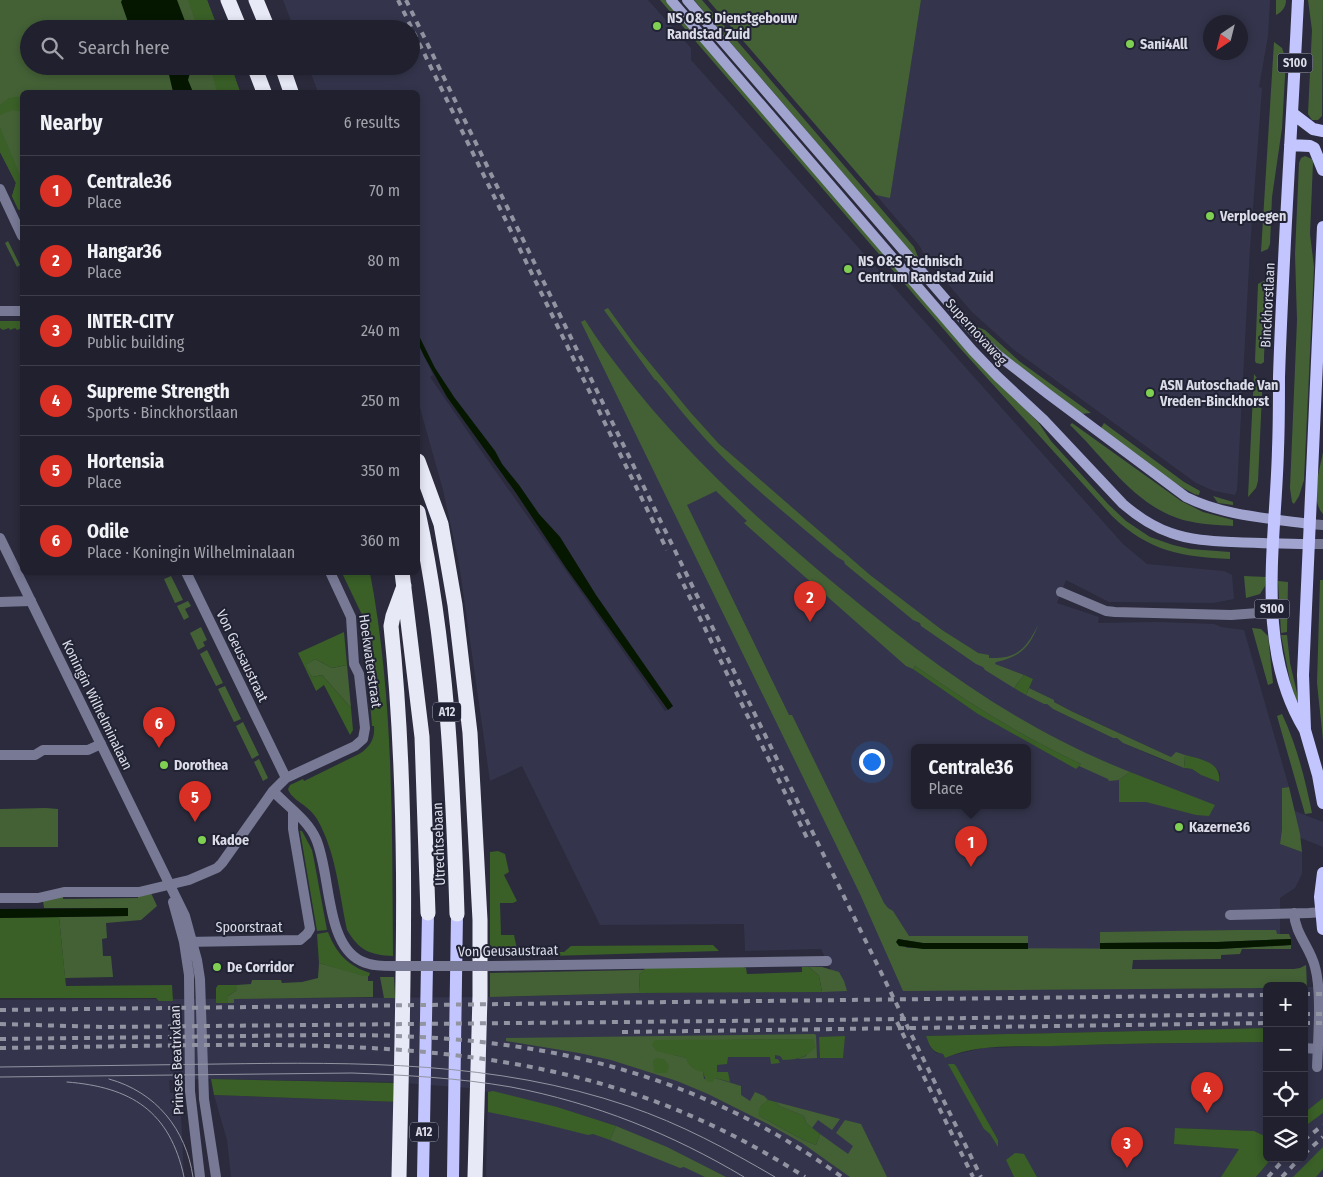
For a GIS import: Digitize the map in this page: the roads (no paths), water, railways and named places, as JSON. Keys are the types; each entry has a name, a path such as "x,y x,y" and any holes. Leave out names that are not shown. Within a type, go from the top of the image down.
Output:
{"highway":[{"path":"228,0 236,20"},
{"path":"256,0 264,20"},
{"path":"257,75 263,90"},
{"path":"285,75 290,90"},
{"name":"A12","path":"420,466 441,524 455,605 470,733 480,939 475,1177"},
{"name":"Utrechtsebaan","path":"420,523 432,591 447,708 453,781 457,914"},
{"name":"A12","path":"399,1177 404,874 400,737 391,626 403,579"},
{"name":"Utrechtsebaan","path":"403,579 422,738 428,913"}],"main road":[{"name":"Supernovaweg","path":"671,0 973,351 1044,420 1122,504 1149,523 1178,536 1203,540 1308,544"},
{"name":"Supernovaweg","path":"687,0 988,347 1084,422 1186,496 1214,508 1309,524"},
{"name":"Binckhorstlaan","path":"1298,0 1290,145 1272,612 1276,648 1284,685 1290,704 1305,730 1318,775 1323,802"},
{"path":"1292,113 1313,129 1323,130"},
{"path":"1290,145 1314,148 1323,170"},
{"name":"Binckhorstlaan","path":"1305,730 1303,675 1323,228"},
{"path":"1323,873 1320,897 1323,929"},
{"name":"Utrechtsebaan","path":"423,1177 428,913"},
{"name":"Utrechtsebaan","path":"452,1177 457,914"}],"street":[{"path":"0,189 20,232"},
{"path":"0,311 20,310"},
{"path":"1309,524 1323,525"},
{"name":"Koningin Wilhelminalaan","path":"0,538 169,884 188,942 197,960"},
{"path":"1308,544 1323,544"},
{"name":"Von Geusaustraat","path":"187,575 286,778"},
{"name":"Hoekwaterstraat","path":"286,778 355,746 363,738 365,728 360,674 354,664 352,617 331,575"},
{"path":"1061,592 1106,610 1116,612 1231,615 1272,612"},
{"path":"0,602 31,601"},
{"path":"0,756 35,755 43,750 88,750 101,744"},
{"path":"0,898 38,898 64,892 139,892 189,880 217,868 273,791 286,778"},
{"name":"Von Geusaustraat","path":"273,791 305,822 317,840 336,929 344,946 352,955 363,962 379,966 490,966 827,961"},
{"name":"Spoorstraat","path":"188,942 300,940 308,934 310,929 293,829 293,812"},
{"path":"1230,915 1322,912"},
{"path":"1294,913 1296,928 1310,952 1318,977 1317,1067"},
{"name":"Prinses Beatrixlaan","path":"188,942 190,1091 200,1177"},
{"name":"Prinses Beatrixlaan","path":"197,960 200,983 204,1099 216,1177"},
{"path":"1308,1048 1318,1048"}],"tram line":[{"path":"0,1067 323,1063 426,1067 477,1072 528,1080 578,1091 648,1113 703,1138 775,1177"},
{"path":"0,1077 352,1073 472,1081 542,1094 603,1111 689,1147 744,1177"},
{"path":"109,1079 141,1093 166,1115 184,1143 193,1177"},
{"path":"67,1082 110,1090 128,1097 144,1107 158,1119 169,1135 178,1154 184,1177"}],"railway":[{"path":"398,0 408,20"},
{"path":"406,0 416,20"},
{"path":"420,29 981,1177"},
{"path":"420,45 667,550"},
{"path":"678,573 807,838"},
{"path":"1308,994 1323,994"},
{"path":"0,1010 1263,995"},
{"path":"0,1024 104,1027 1263,1014"},
{"path":"1308,1014 1323,1014"},
{"path":"897,1022 973,1177"},
{"path":"622,1032 1263,1023"},
{"path":"1308,1023 1323,1023"},
{"path":"0,1039 376,1035 478,1042 534,1049 589,1061 642,1076 694,1094 744,1117 794,1145 842,1177"},
{"path":"0,1048 200,1045 310,1046 366,1048 476,1058 584,1079 637,1095 681,1111 723,1131 805,1177"},
{"path":"1308,1137 1323,1125"},
{"path":"1308,1150 1323,1137"},
{"path":"1268,1177 1281,1162"},
{"path":"1282,1177 1296,1162"}],"place":[{"name":"NS O&S Dienstgebouw Randstad Zuid","path":"657,26"},
{"name":"Sani4All","path":"1130,44"},
{"name":"Verploegen","path":"1210,216"},
{"name":"NS O&S Technisch Centrum Randstad Zuid","path":"848,269"},
{"name":"ASN Autoschade Van Vreden-Binckhorst","path":"1150,393"},
{"name":"Hangar36","path":"810,622"},
{"name":"Odile","path":"159,748"},
{"name":"Dorothea","path":"164,765"},
{"name":"Hortensia","path":"195,822"},
{"name":"Kazerne36","path":"1179,827"},
{"name":"Kadoe","path":"202,840"},
{"name":"Centrale36","path":"971,867"},
{"name":"De Corridor","path":"217,967"},
{"name":"Supreme Strength","path":"1207,1113"},
{"name":"INTER-CITY","path":"1127,1168"}]}
